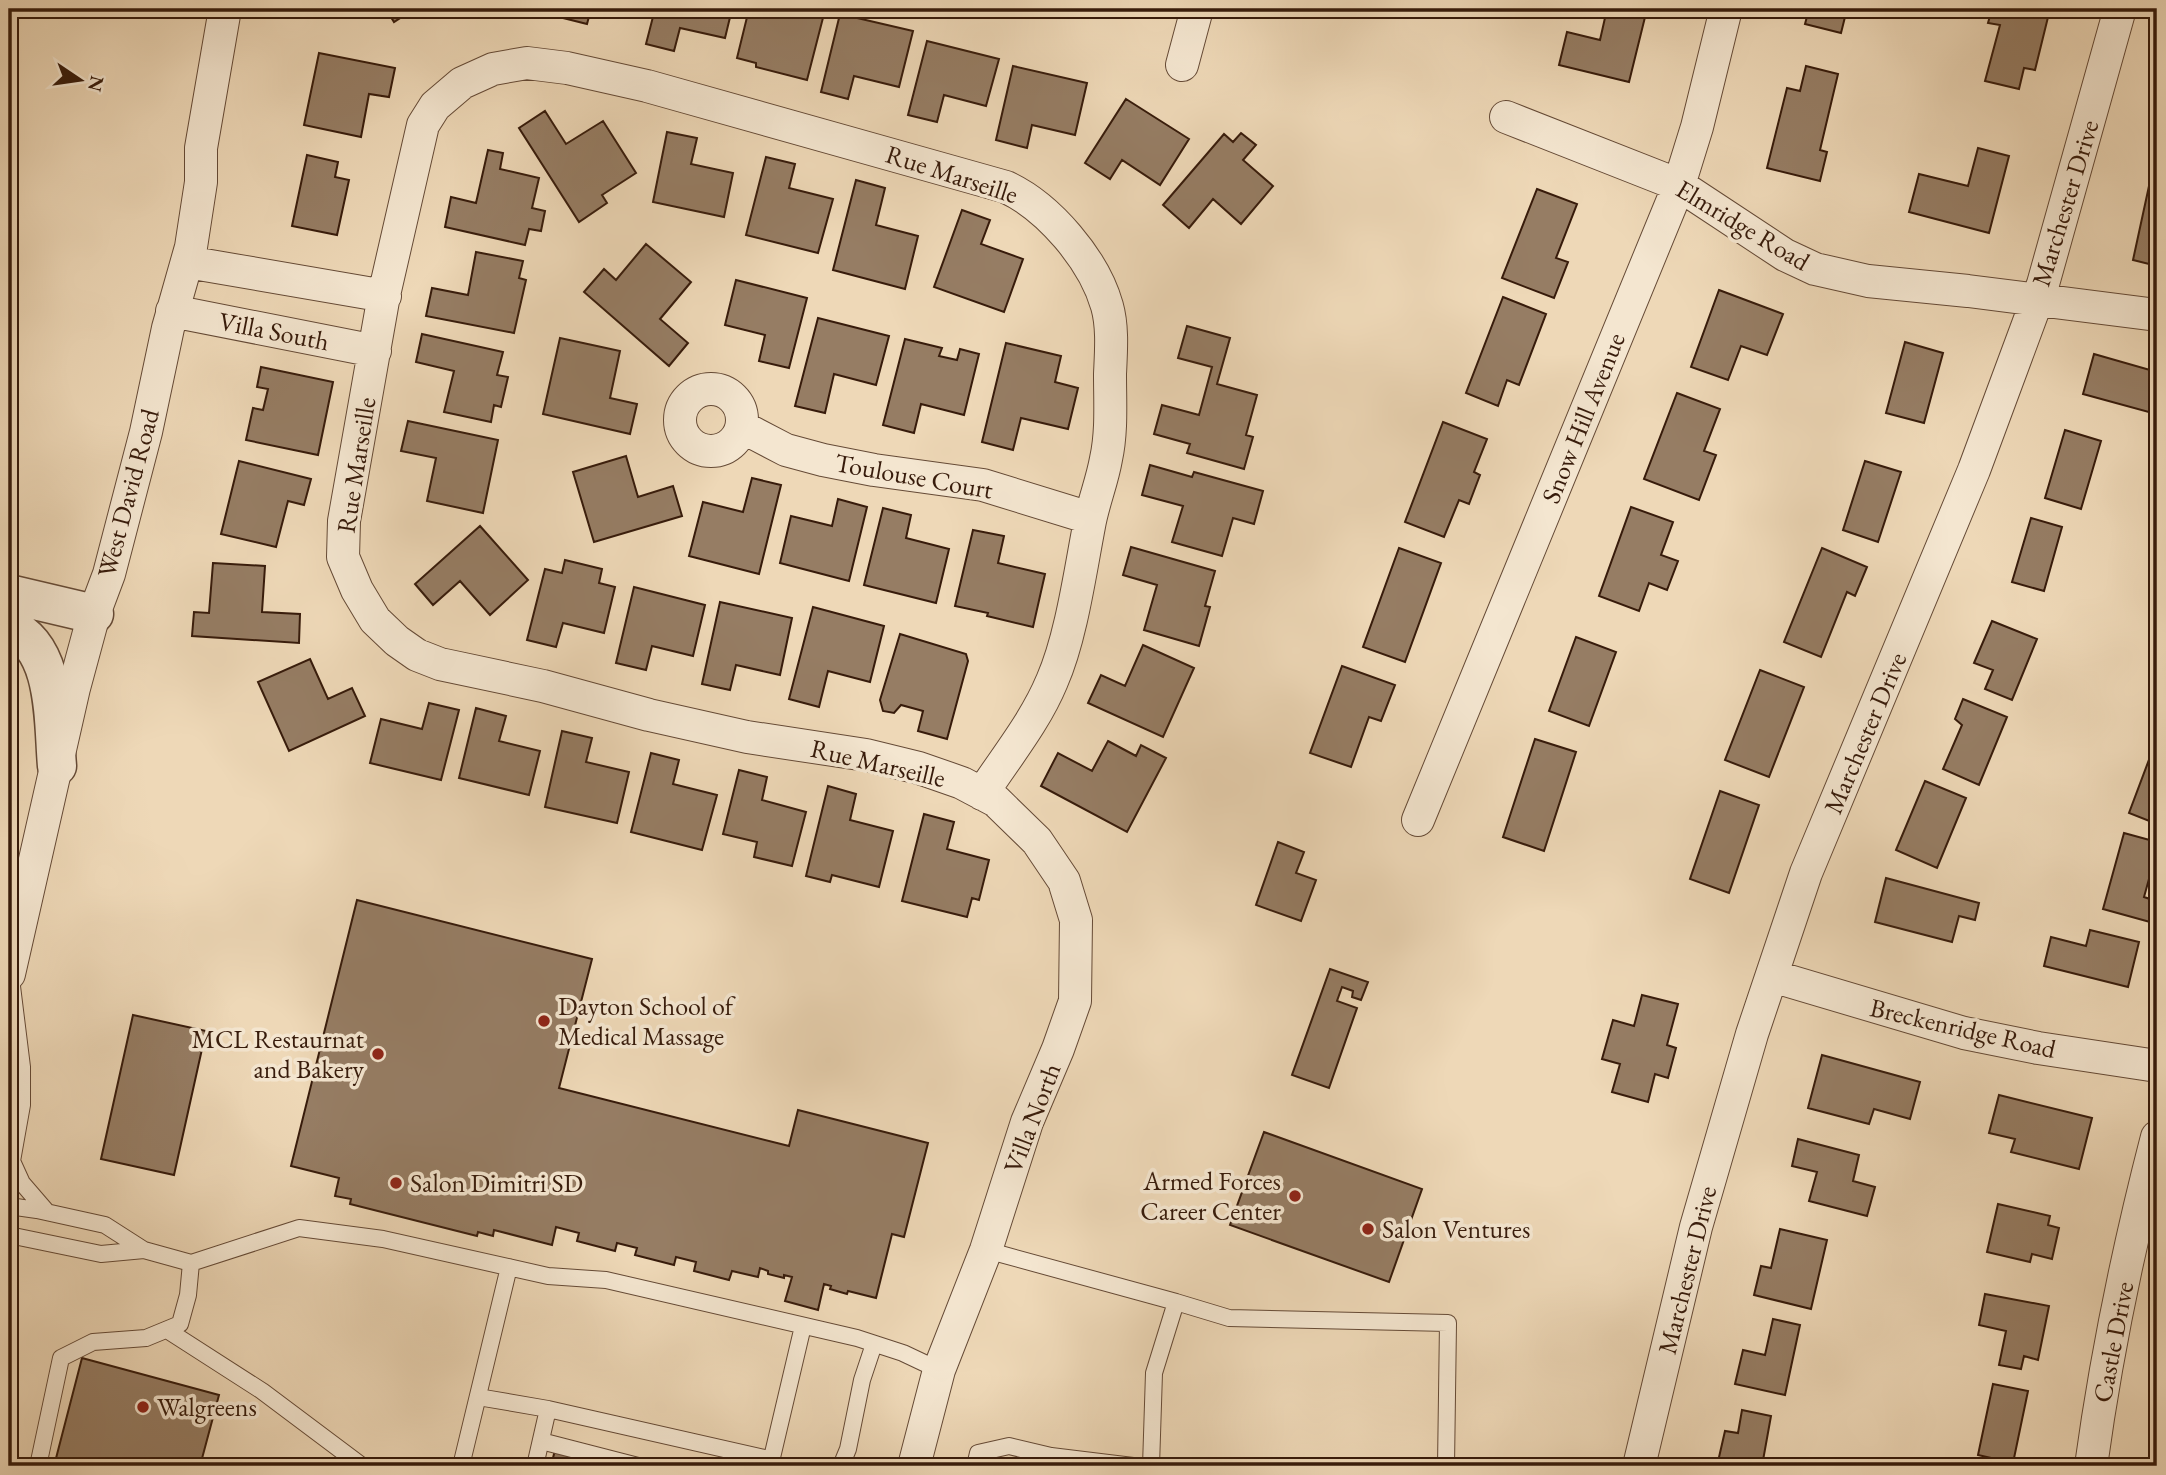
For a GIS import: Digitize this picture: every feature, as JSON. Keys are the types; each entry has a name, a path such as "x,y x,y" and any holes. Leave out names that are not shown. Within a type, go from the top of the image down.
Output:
{"street":[{"name":"West David Road","path":"9,972 18,886 57,766 94,614 109,574 187,262 201,182 201,148 225,9"},
{"path":"1182,65 1197,9"},
{"name":"Snow Hill Avenue","path":"1418,820 1679,185 1697,127 1726,9"},
{"name":"Marchester Drive","path":"1639,1466 1696,1227 1752,1034 1807,873 1974,470 2015,364 2043,284 2120,9"},
{"name":"Rue Marseille","path":"527,63 567,68 647,86 1006,187 1042,209 1096,277 1107,307 1111,340 1110,427 1106,459 1053,680 1038,709 982,794 961,783 919,768 866,755 747,737 649,715 543,686 440,664 417,655 397,641 375,620 357,590 343,557 344,520 385,296 423,125 435,106 461,83 478,74 527,63"},
{"name":"Elmridge Road","path":"1506,117 1679,185 1785,256 1815,269 1868,281 2157,315"},
{"name":"Villa South","path":"187,262 385,296"},
{"name":"Villa South","path":"173,311 375,351"},
{"name":"Toulouse Court","path":"742,427 786,450 823,460 983,485 1090,518"},
{"path":"9,594 94,614"},
{"path":"9,627 35,648 50,682 57,766"},
{"name":"Villa North","path":"914,1466 939,1370 986,1250 1027,1122 1058,1049 1074,1001 1076,920 1064,881 1037,841 996,801 982,794"},
{"name":"Breckenridge Road","path":"1772,976 1964,1033 2038,1048 2157,1066"},
{"name":"Castle Drive","path":"2091,1466 2111,1345 2157,1137"}],"lane":[{"path":"9,972 22,1067 22,1105 12,1161 22,1183 47,1212"},
{"path":"9,1206 105,1225 144,1250 191,1262 299,1227 383,1239 548,1276 606,1280 803,1326 903,1353 939,1370"},
{"path":"9,1235 101,1254 144,1250"},
{"path":"986,1250 1229,1318 1448,1323 1446,1466"},
{"path":"38,1466 61,1358 93,1342 146,1338 180,1324 188,1295 191,1262"},
{"path":"461,1466 509,1268"},
{"path":"1151,1466 1154,1373 1176,1301"},
{"path":"478,1397 548,1409 771,1463 803,1326"},
{"path":"167,1330 262,1391 362,1466"},
{"path":"841,1466 848,1449 862,1380 874,1344"},
{"path":"540,1458 548,1409"},
{"path":"975,1466 978,1453 1009,1446 1051,1456 1133,1466"},
{"path":"540,1458 597,1466"},
{"path":"540,1458 638,1466"}],"building":[{"path":"386,9 414,9 394,22"},
{"path":"561,9 591,9 587,24 559,17"},
{"path":"655,9 732,9 725,38 680,28 674,51 646,44"},
{"path":"749,9 825,10 807,80 756,67 756,63 737,58"},
{"path":"1607,9 1647,9 1629,82 1559,65 1567,32 1600,40"},
{"path":"1809,9 1847,9 1841,33 1805,24"},
{"path":"1992,9 2050,9 2035,70 2024,68 2019,89 1985,81 2000,25 1988,23"},
{"path":"840,14 913,31 899,87 854,76 848,99 821,92"},
{"path":"927,41 999,59 986,106 944,95 937,122 908,115"},
{"path":"319,53 395,68 389,97 369,94 361,137 304,125"},
{"path":"1013,66 1087,83 1075,135 1032,125 1027,148 996,140"},
{"path":"1806,66 1838,74 1820,150 1827,152 1820,181 1767,168 1787,88 1800,91"},
{"path":"1126,99 1189,139 1160,185 1122,160 1110,179 1085,163"},
{"path":"545,111 566,144 603,121 636,173 602,195 607,203 579,222 519,128"},
{"path":"667,132 697,138 691,164 733,173 724,217 653,202"},
{"path":"1241,133 1256,145 1243,160 1273,186 1241,224 1213,199 1189,228 1163,205 1224,134 1233,142"},
{"path":"1978,148 2009,156 1989,233 1909,212 1919,174 1968,186"},
{"path":"488,150 503,153 500,169 539,178 532,208 545,211 541,231 529,229 525,245 445,227 451,197 476,203"},
{"path":"307,155 338,162 335,177 349,180 337,235 292,226"},
{"path":"766,157 795,164 789,188 833,199 818,253 746,235"},
{"path":"856,180 885,188 876,225 918,236 905,289 833,270"},
{"path":"2149,186 2157,188 2157,266 2133,260"},
{"path":"1537,189 1577,204 1556,258 1568,262 1554,298 1502,278"},
{"path":"962,210 990,220 981,244 1023,259 1004,312 934,287"},
{"path":"646,244 691,282 660,319 688,343 669,366 584,292 604,269 616,280"},
{"path":"476,252 523,261 519,278 526,280 514,333 426,316 432,288 468,295"},
{"path":"736,280 807,298 789,368 759,361 765,335 725,325"},
{"path":"1719,290 1783,314 1767,355 1741,346 1728,380 1691,367"},
{"path":"1503,297 1546,314 1519,385 1507,380 1498,406 1466,393"},
{"path":"818,318 889,336 876,385 834,374 825,413 795,406"},
{"path":"1187,326 1230,338 1217,384 1257,395 1246,435 1253,437 1244,469 1187,453 1190,444 1154,434 1162,405 1199,415 1212,367 1178,358"},
{"path":"422,334 503,352 497,375 508,377 501,407 494,405 491,422 444,412 454,371 416,362"},
{"path":"560,338 620,351 610,398 637,404 630,434 543,414"},
{"path":"905,339 942,348 939,356 957,360 960,349 979,354 964,415 921,404 914,433 883,425"},
{"path":"1905,342 1943,353 1924,423 1886,413"},
{"path":"1006,343 1061,356 1055,382 1078,388 1068,429 1021,418 1013,450 982,442"},
{"path":"2094,354 2157,372 2156,414 2083,394"},
{"path":"261,367 333,382 318,455 246,440 253,408 263,410 268,389 257,387"},
{"path":"1677,393 1720,409 1704,451 1716,455 1699,500 1644,479"},
{"path":"408,421 498,440 483,513 427,501 436,458 401,451"},
{"path":"1443,422 1487,439 1474,472 1480,475 1469,504 1459,500 1444,537 1405,522"},
{"path":"2065,430 2101,441 2081,509 2045,498"},
{"path":"626,456 638,497 673,486 682,516 594,542 573,472"},
{"path":"239,461 311,479 304,505 288,501 276,547 221,534"},
{"path":"1865,461 1901,472 1878,542 1843,530"},
{"path":"1150,465 1192,477 1194,472 1263,491 1254,524 1233,518 1222,556 1172,542 1183,506 1142,495"},
{"path":"752,478 781,485 759,574 689,556 703,502 743,512"},
{"path":"838,499 867,507 849,581 780,563 791,516 832,526"},
{"path":"1631,507 1673,522 1661,555 1678,561 1667,590 1649,583 1639,611 1599,596"},
{"path":"883,508 911,515 906,538 949,549 936,603 864,585"},
{"path":"2031,518 2062,527 2044,591 2012,582"},
{"path":"480,526 528,580 490,615 460,581 433,605 415,584"},
{"path":"973,530 1004,536 998,563 1045,574 1033,627 955,606"},
{"path":"1131,547 1215,571 1205,606 1210,607 1199,646 1144,630 1157,585 1123,575"},
{"path":"1399,548 1441,563 1405,662 1363,647"},
{"path":"1822,548 1867,567 1855,596 1847,592 1821,657 1784,642"},
{"path":"565,560 602,569 599,583 615,587 604,633 563,623 556,647 527,640 545,569 562,573"},
{"path":"213,563 265,566 262,612 300,614 299,643 192,636 194,612 209,613"},
{"path":"634,587 705,605 693,656 652,646 646,670 616,663"},
{"path":"720,602 792,618 780,675 736,665 730,690 702,684"},
{"path":"813,607 884,626 870,682 828,671 819,707 789,699"},
{"path":"1992,621 2037,639 2012,700 1985,689 1993,670 1974,663"},
{"path":"900,634 966,654 968,661 947,739 918,731 923,711 901,705 894,713 883,711 880,700"},
{"path":"1576,637 1616,652 1589,726 1549,711"},
{"path":"1143,645 1194,668 1163,737 1088,703 1101,675 1125,686"},
{"path":"310,659 328,699 352,688 365,716 289,751 258,682"},
{"path":"1342,666 1395,685 1381,721 1369,717 1351,767 1310,753"},
{"path":"1760,670 1804,687 1769,777 1725,760"},
{"path":"1963,699 2007,717 1979,785 1943,769 1962,725 1955,719"},
{"path":"429,703 459,710 441,780 370,763 381,719 422,729"},
{"path":"476,708 506,716 499,741 540,751 529,795 459,778"},
{"path":"562,731 592,738 586,762 629,772 617,823 545,807"},
{"path":"1535,739 1576,752 1544,851 1503,837"},
{"path":"1108,741 1136,756 1141,745 1166,758 1127,832 1041,786 1058,753 1092,771"},
{"path":"2157,741 2157,824 2129,813"},
{"path":"651,753 679,760 673,784 717,795 702,850 631,832"},
{"path":"739,770 767,777 762,800 806,812 792,866 754,857 757,842 723,834"},
{"path":"1925,781 1966,798 1937,868 1896,850"},
{"path":"828,786 856,794 850,820 893,831 879,887 832,875 830,882 806,876"},
{"path":"1720,791 1759,805 1729,893 1690,879"},
{"path":"924,814 954,822 947,849 989,860 979,900 972,898 967,917 902,901"},
{"path":"2124,833 2157,842 2144,897 2156,901 2150,922 2103,909"},
{"path":"1278,842 1304,852 1296,873 1316,880 1301,921 1256,905"},
{"path":"1886,878 1979,903 1975,920 1959,916 1952,942 1875,922"},
{"path":"357,900 592,959 559,1088 789,1146 798,1110 928,1143 904,1237 892,1234 876,1298 848,1291 847,1294 830,1289 831,1286 824,1284 818,1310 785,1301 792,1277 768,1274 768,1271 760,1268 758,1277 732,1271 729,1280 694,1271 696,1262 676,1257 674,1265 635,1255 637,1248 617,1243 615,1251 577,1241 579,1233 556,1227 552,1245 494,1230 493,1236 478,1232 477,1236 350,1204 351,1199 335,1196 339,1178 291,1166"},
{"path":"2090,930 2139,942 2128,987 2044,966 2051,937 2086,946"},
{"path":"1330,969 1368,982 1361,1000 1352,997 1353,991 1342,987 1337,1001 1357,1008 1329,1088 1292,1075"},
{"path":"1642,995 1678,1004 1667,1045 1676,1048 1668,1078 1655,1074 1648,1102 1612,1092 1620,1064 1602,1059 1613,1020 1634,1026"},
{"path":"133,1015 206,1031 174,1175 101,1159"},
{"path":"1822,1055 1920,1082 1910,1119 1874,1109 1869,1124 1808,1108"},
{"path":"1999,1095 2092,1118 2079,1169 2011,1152 2015,1139 1989,1133"},
{"path":"1264,1132 1422,1189 1389,1282 1230,1225"},
{"path":"1798,1139 1859,1155 1853,1181 1875,1187 1867,1216 1809,1201 1817,1172 1792,1166"},
{"path":"1998,1204 2050,1216 2048,1225 2059,1228 2052,1259 2032,1254 2030,1262 1987,1252"},
{"path":"1780,1229 1827,1240 1811,1309 1754,1295 1761,1266 1771,1268"},
{"path":"1985,1294 2049,1306 2038,1360 2024,1356 2021,1369 1999,1365 2006,1331 1979,1325"},
{"path":"1773,1319 1800,1325 1785,1395 1735,1384 1743,1350 1765,1355"},
{"name":"Walgreens","path":"82,1358 219,1395 200,1466 54,1466"},
{"path":"1993,1384 2028,1391 2013,1463 1978,1455"},
{"path":"1742,1410 1771,1416 1762,1466 1717,1466 1725,1431 1738,1433"},
{"path":"558,1438 590,1446 586,1466 551,1466"}],"place":[{"name":"Dayton School of Medical Massage","path":"544,1021"},
{"name":"MCL Restaurnat and Bakery","path":"378,1054"},
{"name":"Salon Dimitri SD","path":"396,1183"},
{"name":"Armed Forces Career Center","path":"1295,1196"},
{"name":"Salon Ventures","path":"1368,1229"},
{"name":"Walgreens","path":"143,1407"}]}
